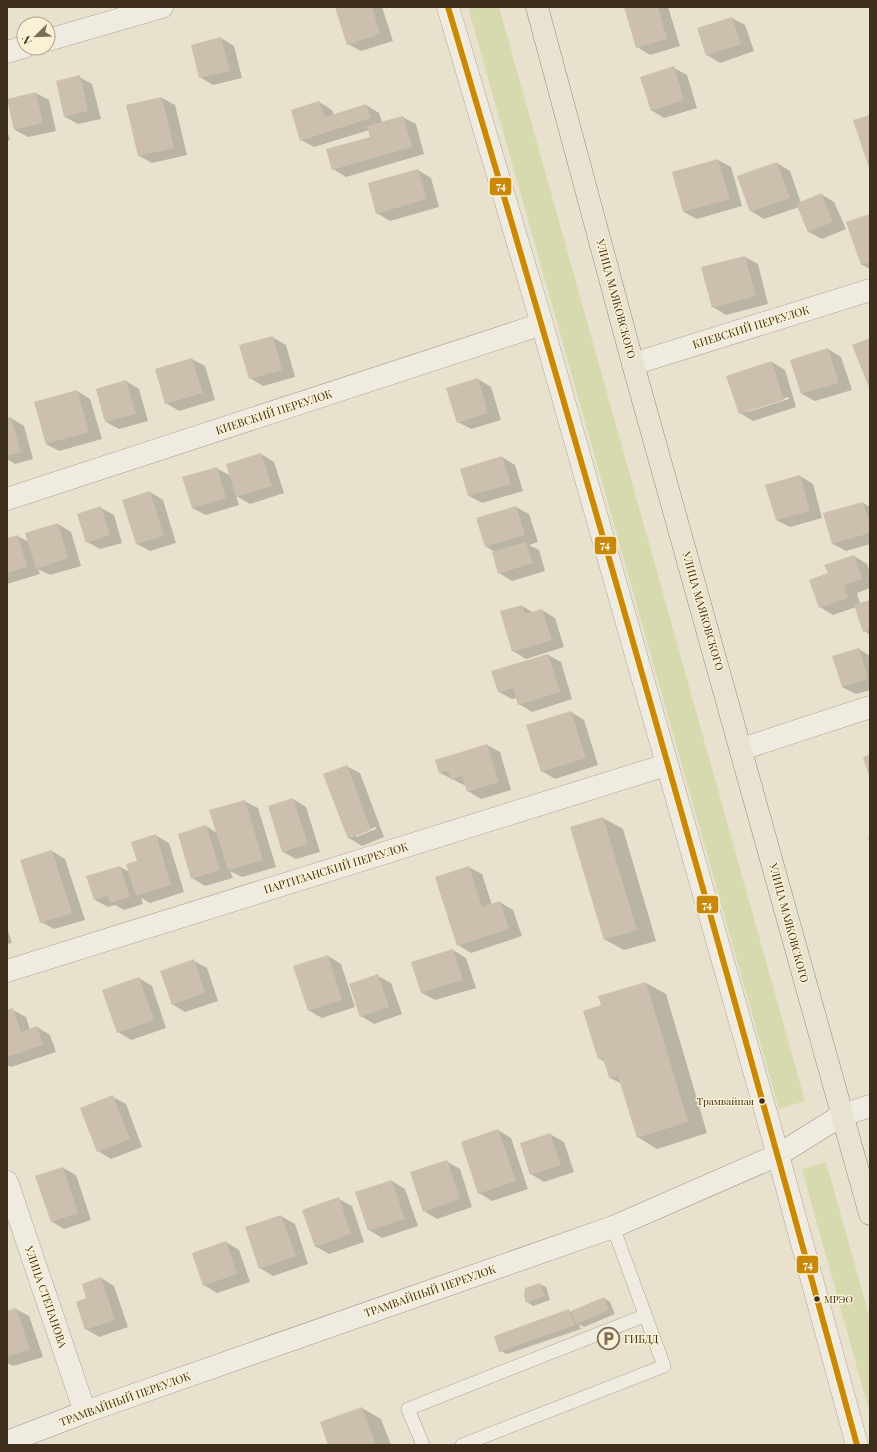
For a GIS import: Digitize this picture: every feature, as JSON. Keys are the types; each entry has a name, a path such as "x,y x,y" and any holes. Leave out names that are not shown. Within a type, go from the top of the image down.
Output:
{"main road":[{"name":"УЛИЦА МАЯКОВСКОГО","path":"537,7 633,364 742,749 870,1214"}],"street":[{"path":"56,38 162,7"},
{"path":"448,7 542,324 778,1155 857,1445"},
{"name":"КИЕВСКИЙ ПЕРЕУЛОК","path":"633,364 870,290"},
{"name":"КИЕВСКИЙ ПЕРЕУЛОК","path":"7,499 542,324"},
{"path":"742,749 870,707"},
{"name":"ПАРТИЗАНСКИЙ ПЕРЕУЛОК","path":"7,971 666,765"},
{"path":"842,1115 870,1106"},
{"name":"ТРАМВАЙНЫЙ ПЕРЕУЛОК","path":"7,1442 85,1412 613,1227 778,1155 842,1115"},
{"name":"УЛИЦА СТЕПАНОВА","path":"7,1182 85,1412"}],"lane":[{"path":"462,1445 664,1366 644,1316 613,1227"},
{"path":"423,1445 408,1409 644,1316"}],"green space":[{"path":"468,7 499,7 805,1101 779,1109"},
{"path":"826,1162 870,1319 870,1414 802,1169"}],"building":[{"path":"335,7 372,7 380,34 347,45"},
{"path":"624,7 658,7 667,39 636,48"},
{"path":"732,17 741,44 706,56 697,28"},
{"path":"221,37 230,71 199,78 191,45"},
{"path":"674,66 684,100 651,111 640,77"},
{"path":"80,75 88,111 64,117 56,81"},
{"path":"36,92 43,123 14,130 7,99"},
{"path":"162,97 174,148 138,156 126,105"},
{"path":"319,101 325,117 366,104 371,118 300,141 291,110"},
{"path":"870,115 870,171 853,120"},
{"path":"403,116 412,147 332,170 326,149 370,137 367,126"},
{"path":"718,159 730,199 683,212 672,172"},
{"path":"777,162 790,198 750,212 737,176"},
{"path":"418,169 427,199 376,214 368,183"},
{"path":"821,193 833,222 808,232 796,204"},
{"path":"870,214 870,262 861,265 846,222"},
{"path":"745,256 756,296 712,308 701,267"},
{"path":"273,336 282,370 249,379 239,345"},
{"path":"870,338 870,390 852,345"},
{"path":"828,348 839,383 801,394 790,360"},
{"path":"192,358 203,393 165,404 155,369"},
{"path":"772,361 784,400 739,414 726,376"},
{"path":"478,378 488,413 457,423 446,388"},
{"path":"126,380 136,414 105,422 96,389"},
{"path":"77,390 89,432 46,444 34,402"},
{"path":"11,417 21,452 7,456 7,418"},
{"path":"261,453 272,486 236,497 226,464"},
{"path":"502,456 511,484 468,496 460,469"},
{"path":"217,467 226,498 192,508 182,477"},
{"path":"800,475 810,511 776,520 765,485"},
{"path":"150,491 164,536 136,544 122,500"},
{"path":"863,502 870,525 870,533 832,544 823,513"},
{"path":"101,506 110,535 86,543 77,514"},
{"path":"516,506 525,535 485,547 476,518"},
{"path":"58,523 68,558 36,569 25,533"},
{"path":"18,535 27,567 7,573 7,538"},
{"path":"526,542 533,563 498,574 492,552"},
{"path":"854,555 862,579 844,585 848,598 819,608 809,580 828,573 824,565"},
{"path":"870,600 870,630 863,632 854,605"},
{"path":"522,605 525,614 542,609 552,640 512,652 500,611"},
{"path":"859,648 868,679 842,687 832,656"},
{"path":"548,654 560,692 518,705 513,688 498,692 491,671"},
{"path":"571,711 586,758 541,772 526,725"},
{"path":"487,744 499,782 467,792 462,776 451,780 448,771 439,773 435,760"},
{"path":"870,755 870,779 863,757"},
{"path":"347,765 371,830 348,839 323,774"},
{"path":"293,798 308,844 282,852 268,806"},
{"path":"245,800 263,860 228,870 209,810"},
{"path":"603,817 637,930 604,940 570,827"},
{"path":"206,825 220,870 191,879 178,834"},
{"path":"156,834 171,885 136,896 126,864 137,861 131,842"},
{"path":"52,850 72,913 40,923 20,860"},
{"path":"120,866 130,897 110,903 107,896 94,900 86,876"},
{"path":"469,866 482,907 500,901 509,929 457,946 435,877"},
{"path":"453,949 463,980 421,993 411,962"},
{"path":"328,955 342,1000 308,1011 293,966"},
{"path":"194,959 205,993 172,1005 160,971"},
{"path":"378,974 389,1007 360,1017 349,984"},
{"path":"139,977 154,1020 117,1033 102,990"},
{"path":"646,982 688,1122 637,1138 618,1076 609,1078 603,1057 598,1059 583,1011 601,1005 598,996"},
{"path":"13,1008 21,1032 37,1026 43,1045 7,1057 7,1010"},
{"path":"113,1095 130,1139 97,1152 80,1108"},
{"path":"498,1129 516,1181 478,1194 461,1142"},
{"path":"550,1133 561,1165 530,1175 520,1143"},
{"path":"447,1160 460,1199 423,1212 410,1172"},
{"path":"63,1167 78,1213 51,1222 35,1176"},
{"path":"392,1180 405,1219 368,1231 355,1192"},
{"path":"339,1197 351,1234 315,1247 302,1210"},
{"path":"281,1215 296,1256 259,1269 245,1227"},
{"path":"226,1241 237,1274 203,1286 192,1253"},
{"path":"101,1277 115,1320 85,1330 76,1302 86,1298 82,1284"},
{"path":"540,1283 545,1296 526,1303 524,1296 525,1288"},
{"path":"604,1297 609,1310 576,1324 571,1311"},
{"path":"16,1308 30,1349 7,1357 7,1311"},
{"path":"569,1309 575,1325 499,1352 494,1336"},
{"path":"362,1407 376,1445 328,1445 320,1422"}],"transit line":[{"name":"74","path":"448,7 657,725 857,1445"}],"place":[{"name":"Трамвайная","path":"762,1101"},
{"name":"МРЭО","path":"817,1299"},
{"name":"ГИБДД","path":"609,1339"}]}
